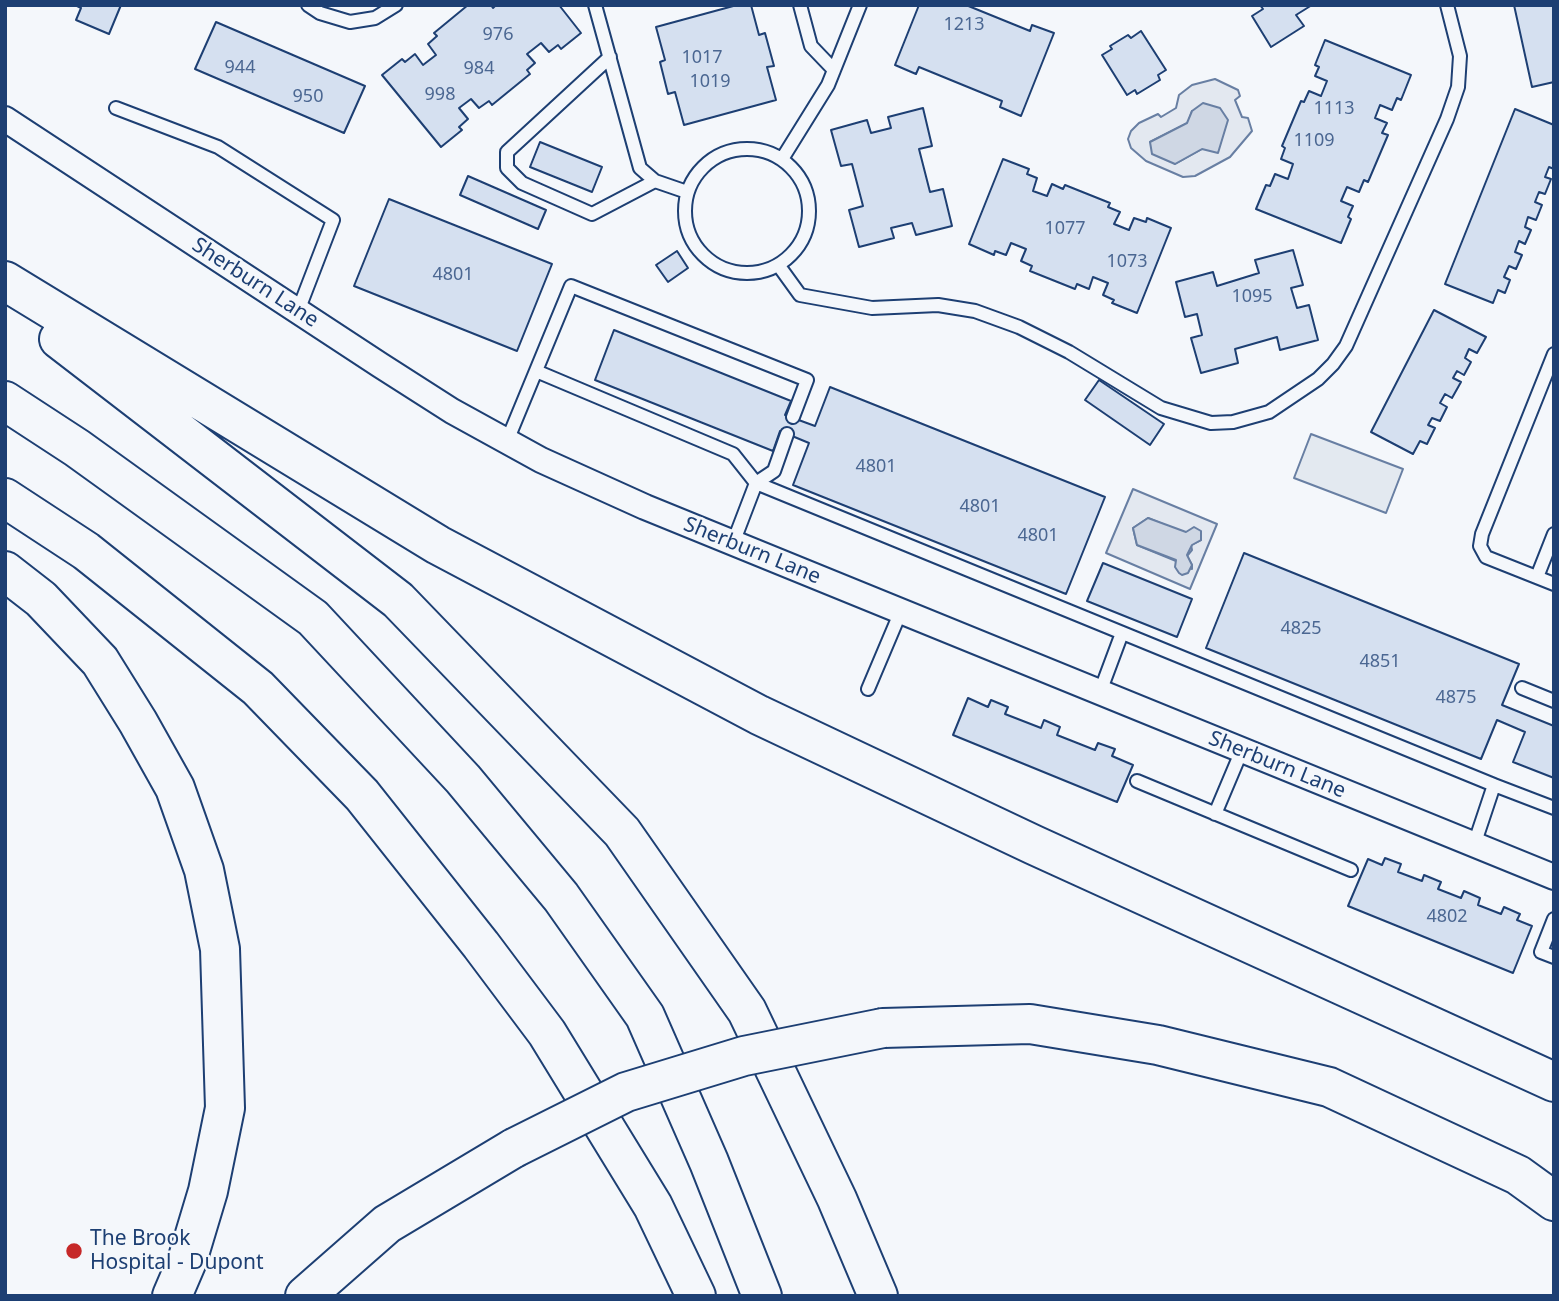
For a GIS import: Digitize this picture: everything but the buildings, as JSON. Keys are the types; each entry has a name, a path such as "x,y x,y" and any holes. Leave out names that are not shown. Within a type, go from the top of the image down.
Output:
{"highway":[{"path":"5,281 438,544 759,715 1034,845 1554,1082"},
{"path":"5,303 62,341 398,600 622,832 747,1011 836,1199 878,1296"},
{"path":"5,401 77,448 313,618 463,779 561,897 645,1016 709,1162 762,1296"},
{"path":"5,498 86,551 258,688 362,795 547,1033 653,1206 696,1296"},
{"path":"5,571 41,599 100,661 175,788 204,870 219,949 225,1108 208,1191 187,1261 172,1296"},
{"path":"305,1296 387,1224 514,1148 626,1092 744,1056 883,1028 1030,1024 1158,1045 1329,1087 1518,1175 1554,1201"}],"street":[{"name":"Sherburn Lane","path":"5,119 452,411 541,460 733,543 1554,877"}],"lane":[{"path":"308,5 320,13 350,22 375,18 396,5"},
{"path":"595,5 640,167 654,181 687,192"},
{"path":"800,5 811,46 834,70"},
{"path":"782,159 828,85 860,5"},
{"path":"779,266 800,295 872,307 938,305 975,310 1019,327 1069,352 1161,408 1211,423 1233,422 1269,412 1318,379 1334,364 1346,346 1436,145 1458,88 1459,77 1460,56 1447,5"},
{"path":"610,57 507,152 507,168 522,183 592,214 654,181"},
{"path":"116,108 218,147 332,220 298,311"},
{"path":"746,148 765,151 782,159 798,174 807,193 810,214 806,234 795,252 779,266 761,273 743,274 724,270 708,260 695,246 687,229 684,211 687,192 696,175 709,161 726,152 746,148"},
{"path":"507,441 571,286 807,380 793,417"},
{"path":"1554,354 1482,534 1480,546 1486,557 1554,584"},
{"path":"536,370 733,454 756,483 1554,808"},
{"path":"733,543 756,483 774,471 787,434"},
{"path":"1537,577 1554,534"},
{"path":"868,689 901,611"},
{"path":"1100,692 1122,633"},
{"path":"1522,688 1554,701"},
{"path":"1215,814 1242,750"},
{"path":"1137,781 1351,870"},
{"path":"1474,845 1494,785"},
{"path":"1554,919 1541,952 1554,957"}],"shaded area":[{"path":"1215,79 1238,90 1240,96 1235,100 1242,117 1248,118 1252,131 1230,157 1195,176 1183,177 1146,161 1131,148 1128,139 1139,123 1158,114 1161,117 1176,108 1179,95 1192,85","holes":["1192,111 1202,149 1175,164 1150,142 1188,123"]},
{"path":"1203,103 1220,108 1228,120 1218,153 1202,149 1175,164 1152,154 1150,142 1187,123 1192,111"},
{"path":"1311,434 1403,469 1386,513 1294,478"},
{"path":"1133,489 1217,524 1190,589 1106,553","holes":["1148,518 1201,540 1191,545 1192,550 1187,556 1192,569 1137,545 1133,528"]},
{"path":"1148,518 1186,532 1194,527 1201,531 1201,540 1192,545 1187,555 1192,565 1188,573 1179,573 1175,567 1176,560 1137,545 1133,528"}],"place":[{"name":"The Brook Hospital - Dupont","path":"74,1251"}]}
